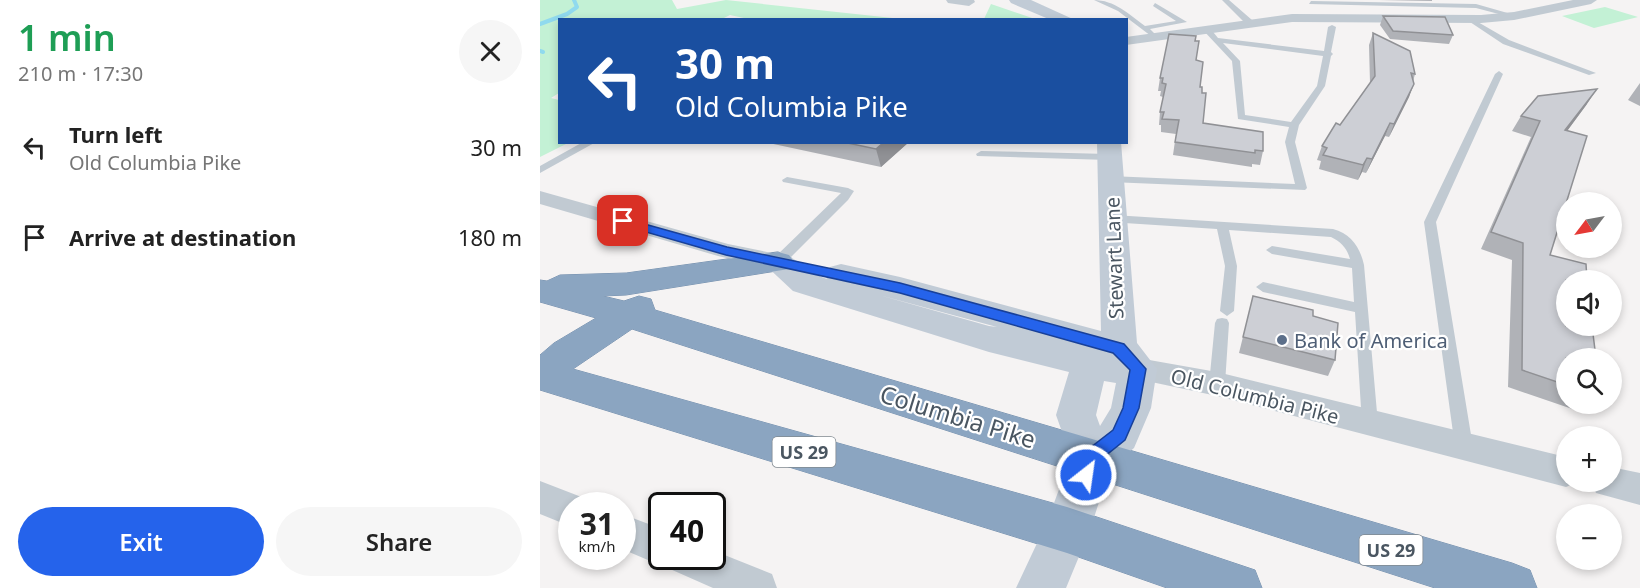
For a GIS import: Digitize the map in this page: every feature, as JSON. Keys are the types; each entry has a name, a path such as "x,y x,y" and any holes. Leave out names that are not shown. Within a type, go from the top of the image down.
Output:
{"highway":[{"path":"540,286 626,284 778,262"},
{"path":"541,375 567,353 626,314 662,296 738,269"},
{"name":"Columbia Pike","path":"540,291 626,314 1512,588"},
{"name":"US 29","path":"541,375 1067,530 1237,588"}],"street":[{"path":"952,0 969,2"},
{"path":"1017,0 1063,18"},
{"path":"1128,40 1150,33 1206,29 1249,22 1312,18 1469,19 1514,16 1591,0"},
{"name":"Stewart Lane","path":"1109,160 1113,219 1116,360 1131,408 1119,435 1092,457 1076,415 1116,360"},
{"name":"Old Columbia Pike","path":"540,197 726,251 778,262 804,283 989,339 1116,360 1556,469"},
{"path":"1041,588 1067,530 1092,457"},
{"path":"1622,485 1640,489"},
{"path":"540,497 558,504"},
{"path":"716,570 758,588"}],"lane":[{"path":"1097,0 1120,10 1150,33 1184,22 1155,5"},
{"path":"1225,0 1249,22"},
{"path":"1486,0 1496,9"},
{"path":"1311,3 1476,6 1496,9 1514,16"},
{"path":"1469,19 1506,42 1592,73"},
{"path":"981,154 1109,160 1301,188 1290,142 1294,125 1321,86 1329,54 1332,27"},
{"path":"1206,29 1219,40 1236,61 1241,117 1294,125"},
{"path":"1219,40 1329,54"},
{"path":"1464,447 1430,222 1499,74"},
{"path":"540,170 587,144"},
{"path":"778,262 844,198 848,191 787,180"},
{"path":"1113,219 1333,232 1347,239 1355,249 1358,265 1370,424"},
{"path":"1217,384 1231,266 1222,225"},
{"path":"1272,250 1358,265"},
{"path":"1263,287 1361,308"}],"green space":[{"path":"540,0 672,0 677,9 726,0 893,18 744,18 730,15 724,18 558,18 558,94 551,98 558,100 558,144 566,144 540,157"},
{"path":"991,4 1032,18 984,18"},
{"path":"1605,7 1638,17 1594,28 1562,16"}],"building":[{"path":"1383,16 1445,17 1453,35 1393,31"},
{"path":"1373,33 1410,51 1415,74 1411,73 1414,84 1394,124 1390,123 1372,159 1367,158 1363,165 1323,155 1327,148 1322,146 1336,123 1340,125 1375,76"},
{"path":"1169,34 1196,36 1195,41 1199,41 1196,60 1203,62 1200,87 1202,87 1202,93 1206,93 1203,123 1263,132 1263,151 1255,150 1255,153 1175,142 1179,120 1162,119 1164,112 1160,112 1166,84 1162,83 1163,78 1160,78"},
{"path":"1597,89 1565,130 1587,136 1570,192 1556,192 1556,236 1550,255 1586,264 1586,270 1556,270 1556,336 1593,336 1595,348 1556,348 1556,382 1522,370 1523,243 1491,232 1540,121 1521,116 1538,96"},
{"path":"852,144 882,144 876,149"},
{"path":"1253,296 1313,310 1313,316 1338,323 1335,360 1243,337"}],"waterway":[{"path":"540,24 567,14 577,7 574,0"}],"place":[{"name":"Bank of America","path":"1282,340"}],"route":[{"path":"623,221 726,251 900,288 1119,348 1138,369 1131,408 1119,435 1092,457 1086,475"}]}
